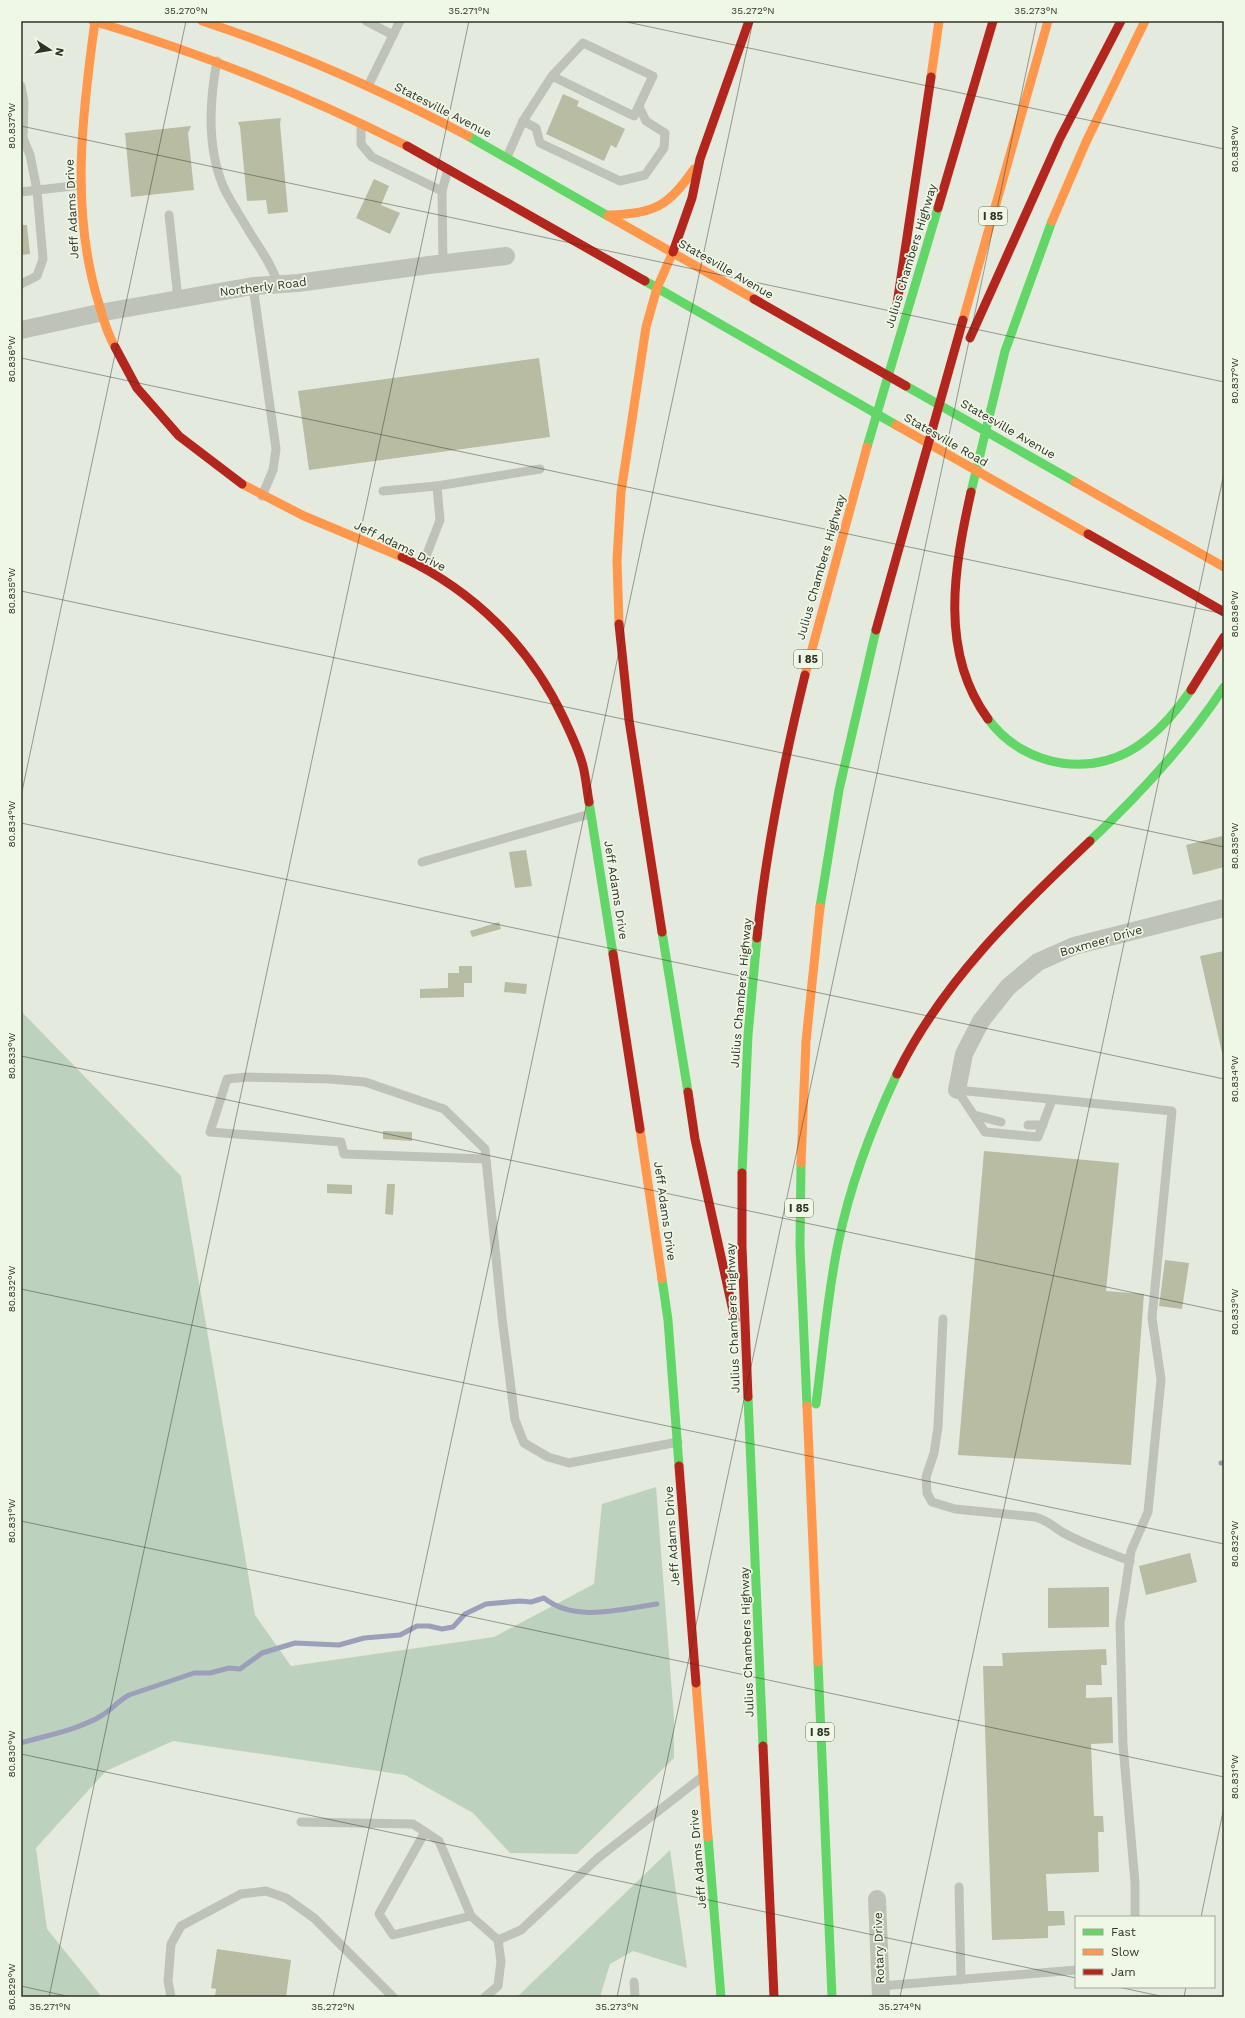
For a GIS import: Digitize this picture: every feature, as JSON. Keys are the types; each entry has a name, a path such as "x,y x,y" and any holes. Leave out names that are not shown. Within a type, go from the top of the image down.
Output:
{"main road":[{"path":"94,21 217,61 295,92 361,122 448,169 657,288"},
{"name":"Jeff Adams Drive","path":"94,21 82,124 81,185 86,256 91,286 109,340 139,392 182,440 208,462 262,496 422,567 467,596 506,629 546,682 572,736 583,766 592,813 660,1253 668,1320 721,1997"},
{"name":"Statesville Avenue","path":"202,21 217,23 268,43 368,86 429,115 507,157 1224,567"},
{"path":"747,1376 695,1139 628,720 619,635 617,560 621,492 646,328 657,288 673,252 692,198 700,160 749,21"},
{"path":"886,381 939,21"},
{"name":"Julius Chambers Highway","path":"774,1997 742,1247 743,1126 750,1004 764,885 784,766 811,648 886,381 993,21"},
{"name":"I 85","path":"832,1997 802,1300 799,1187 803,1068 814,950 830,835 854,719 882,606 1048,21"},
{"path":"938,411 1060,138 1121,21"},
{"path":"1145,21 1090,130 1066,184 1042,242 1005,352 993,396 959,554 955,603 957,648 961,668 968,687 981,711 1000,734 1030,755 1063,764 1080,765 1113,758 1144,742 1159,730 1184,701 1224,637"},
{"path":"609,215 637,214 660,207 680,189 700,160"},
{"name":"Statesville Road","path":"657,288 1224,612"},
{"path":"809,1466 832,1277 838,1242 867,1142 891,1084 906,1054 943,996 986,943 1011,917 1147,787 1185,743 1224,687"}],"street":[{"name":"Northerly Road","path":"21,330 99,313 253,286 298,283 506,256"},
{"name":"Boxmeer Drive","path":"957,1090 964,1054 981,1021 1008,987 1038,962 1074,946 1224,908"},
{"name":"Rotary Drive","path":"877,1898 881,1992"}],"lane":[{"path":"366,21 393,35"},
{"path":"368,86 400,21"},
{"path":"507,157 523,121 552,76 583,43 653,76 634,116 552,76"},
{"path":"217,61 211,96 213,153 224,188 258,247 274,270 278,284"},
{"path":"21,86 24,102 22,139 30,155 36,190 43,259 37,276 21,284"},
{"path":"523,121 536,128 540,143 620,181 644,175 664,148 665,133 646,121 639,107"},
{"path":"361,122 361,144 372,157 442,191"},
{"path":"443,263 442,191 448,169"},
{"path":"21,192 81,185"},
{"path":"169,215 178,299"},
{"path":"253,286 276,450 273,470 262,496"},
{"path":"383,491 437,486 540,469"},
{"path":"422,567 440,520 437,486"},
{"path":"422,862 592,813"},
{"path":"486,1159 344,1154 342,1142 210,1132 227,1079 247,1077 365,1082 444,1108 485,1149 502,1318 515,1420 524,1443 548,1457 569,1463 678,1442"},
{"path":"957,1090 1172,1111 1152,1318 1161,1379 1148,1512 1131,1551 1120,1623 1123,1745 1135,1883 1135,1916"},
{"path":"957,1090 985,1132 1038,1137 1044,1125 1052,1100"},
{"path":"974,1115 1001,1122"},
{"path":"1028,1125 1044,1125"},
{"path":"943,1319 938,1427 934,1452 926,1478 927,1493 932,1502 955,1510 1035,1517 1048,1520 1061,1531 1086,1544 1130,1561"},
{"path":"498,1940 521,1930 598,1858 703,1776"},
{"path":"301,1822 413,1824 438,1841 471,1916 498,1940 500,1973 498,1986 485,1997"},
{"path":"425,1832 379,1914 393,1935 471,1916"},
{"path":"960,1887 961,1980"},
{"path":"171,1997 168,1981 171,1944 181,1926 241,1894 266,1891 286,1898 314,1918 393,1997"},
{"path":"881,1992 961,1980 1075,1970"},
{"path":"634,1982 635,1997"}],"green space":[{"path":"21,1011 181,1176 255,1615 291,1666 494,1637 594,1584 602,1504 656,1487 674,1718 674,1758 577,1854 510,1853 473,1813 405,1775 173,1741 106,1771 36,1848 47,1929 102,1997 21,1997"},
{"path":"670,1850 687,1968 633,1951 610,1964 600,1997 517,1997"}],"building":[{"path":"563,94 579,101 577,106 625,129 616,148 611,145 604,161 546,134"},
{"path":"281,118 280,124 288,212 268,214 266,200 247,201 240,127 238,122"},
{"path":"191,126 188,133 194,190 131,197 125,133"},
{"path":"374,179 389,186 381,205 400,213 390,234 356,218"},
{"path":"21,225 27,225 30,254 21,255"},
{"path":"539,358 550,437 309,470 298,391"},
{"path":"1222,836 1224,845 1224,867 1193,875 1186,845"},
{"path":"526,850 532,886 515,888 509,852"},
{"path":"499,922 501,929 472,937 470,931"},
{"path":"1224,951 1224,1057 1223,1057 1200,956"},
{"path":"459,966 472,966 472,983 464,983 464,997 420,998 420,989 448,988 448,973 459,973"},
{"path":"505,982 527,984 526,994 504,992"},
{"path":"383,1131 412,1132 412,1141 383,1139"},
{"path":"984,1151 1119,1163 1106,1291 1144,1294 1131,1465 958,1455"},
{"path":"327,1184 352,1185 352,1194 327,1193"},
{"path":"387,1184 395,1184 393,1215 385,1214"},
{"path":"1165,1260 1189,1263 1182,1309 1159,1306"},
{"path":"1190,1553 1197,1582 1146,1595 1139,1566"},
{"path":"1109,1587 1109,1627 1048,1628 1048,1588"},
{"path":"1106,1649 1107,1665 1101,1665 1102,1685 1086,1685 1086,1698 1112,1697 1113,1743 1091,1744 1094,1816 1103,1816 1104,1832 1098,1832 1099,1872 1046,1874 1048,1911 1064,1911 1065,1925 1048,1926 1048,1938 992,1940 983,1666 1003,1666 1002,1653"},
{"path":"217,1949 291,1960 286,1997 215,1997 216,1989 211,1988"}],"waterway":[{"path":"21,1743 72,1729 92,1721 105,1714 129,1695 194,1673 210,1673 229,1668 240,1669 262,1653 295,1643 339,1645 364,1638 400,1635 417,1626 429,1626 442,1629 453,1627 465,1614 486,1604 520,1601 531,1602 544,1598 556,1606 584,1612 614,1611 657,1604"}],"traffic: fast":[{"path":"468,136 608,216"},
{"path":"867,447 938,208"},
{"path":"971,492 1005,351 1052,221"},
{"path":"645,281 896,425"},
{"path":"906,386 1075,482"},
{"path":"820,907 839,790 876,630"},
{"path":"1090,841 1162,768 1194,729 1224,687"},
{"path":"988,719 1003,736 1021,749 1041,758 1062,763 1084,764 1106,761 1127,753 1146,740 1170,717 1191,690"},
{"path":"589,802 613,954"},
{"path":"662,932 688,1092"},
{"path":"742,1173 748,1035 757,938"},
{"path":"816,1404 831,1284 843,1222 855,1179 870,1136 897,1074"},
{"path":"801,1163 800,1246 807,1406"},
{"path":"662,1279 668,1320 679,1466"},
{"path":"748,1397 763,1746"},
{"path":"818,1662 832,1997"},
{"path":"708,1837 721,1997"}],"traffic: slow":[{"path":"93,21 134,33 253,76 331,109 407,146"},
{"path":"95,21 86,92 81,163 84,234 90,269 104,321 115,347"},
{"path":"202,21 270,45 338,73 404,103 468,136"},
{"path":"931,77 939,21"},
{"path":"963,320 1048,21"},
{"path":"1052,221 1086,142 1145,21"},
{"path":"609,215 638,212 659,206 676,192 694,169"},
{"path":"608,216 754,299"},
{"path":"657,288 673,252"},
{"path":"619,624 617,560 621,492 646,327 657,288"},
{"path":"896,425 1088,534"},
{"path":"805,675 867,447"},
{"path":"1075,482 1224,567"},
{"path":"242,484 304,516 402,557"},
{"path":"801,1163 806,1041 820,907"},
{"path":"640,1129 662,1279"},
{"path":"807,1406 818,1662"},
{"path":"696,1683 708,1837"}],"traffic: jam":[{"path":"673,252 692,198 700,159 749,21"},
{"path":"938,208 993,21"},
{"path":"970,338 1060,138 1121,21"},
{"path":"897,304 931,77"},
{"path":"407,146 645,281"},
{"path":"754,299 906,386"},
{"path":"876,630 963,320"},
{"path":"115,347 137,388 179,436 242,484"},
{"path":"971,492 956,580 955,609 957,638 962,666 973,693 988,719"},
{"path":"1088,534 1224,612"},
{"path":"402,557 453,586 497,623 517,645 550,692 564,719 581,760 589,802"},
{"path":"619,624 629,720 662,932"},
{"path":"1191,690 1224,637"},
{"path":"757,938 765,871 776,805 805,675"},
{"path":"897,1074 915,1040 958,978 1008,921 1090,841"},
{"path":"613,954 640,1129"},
{"path":"688,1092 695,1139 735,1320"},
{"path":"742,1173 742,1247 748,1397"},
{"path":"679,1466 696,1683"},
{"path":"763,1746 774,1997"}]}
